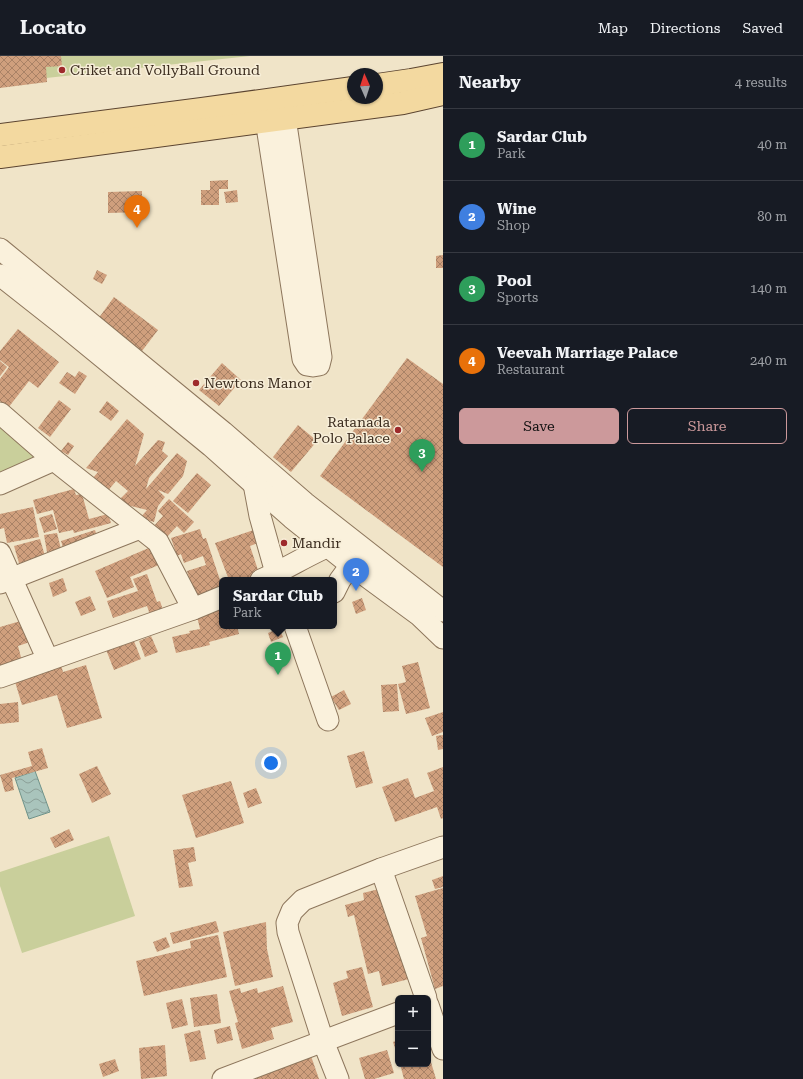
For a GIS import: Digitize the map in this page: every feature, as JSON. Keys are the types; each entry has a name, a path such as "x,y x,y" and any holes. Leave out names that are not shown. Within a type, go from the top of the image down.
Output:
{"main road":[{"path":"383,84 443,74"},
{"path":"0,135 347,89"},
{"path":"0,157 402,103 443,94"}],"street":[{"path":"275,119 321,357 319,364 313,366 307,365 303,359 275,119"},
{"path":"0,249 217,427 304,504 443,611"},
{"path":"0,275 205,441 292,518 351,565 419,615 443,638"},
{"path":"0,413 54,460 158,542 193,609"},
{"path":"0,484 54,460"},
{"path":"254,484 272,577"},
{"path":"6,581 140,528"},
{"path":"274,577 329,546 349,538"},
{"path":"0,553 6,581 48,660"},
{"path":"337,586 351,565"},
{"path":"0,677 193,609 219,598"},
{"path":"301,630 328,720"},
{"path":"338,1079 323,1041 288,932 288,923 292,911 303,900 381,869 443,847"},
{"path":"381,869 425,995"},
{"path":"431,1000 443,996"},
{"path":"223,1079 395,1013"},
{"path":"431,1014 443,1049"}],"green space":[{"name":"Criket and VollyBall Ground","path":"0,56 250,56 0,83"},
{"path":"0,420 47,459 0,479"},
{"path":"109,836 135,916 22,953 0,886 0,872"}],"water":[{"path":"35,771 50,812 29,819 15,778"}],"building":[{"path":"0,56 61,56 62,66 46,67 47,82 0,88"},
{"path":"228,180 228,189 219,189 219,205 201,205 201,190 210,190 210,181"},
{"path":"237,190 238,202 226,203 224,192"},
{"path":"142,191 142,212 108,213 108,192"},
{"path":"443,255 443,268 436,268 436,256"},
{"path":"97,270 107,275 102,284 93,279"},
{"path":"114,297 158,330 142,351 98,319"},
{"path":"18,329 59,362 38,388 29,381 8,408 0,401 0,379 9,367 0,360 0,351"},
{"name":"Ratanada Polo Palace","path":"407,358 443,384 443,567 320,476"},
{"path":"0,361 7,367 0,376"},
{"path":"222,363 241,380 219,406 199,390"},
{"path":"79,371 87,376 75,394 59,383 67,372 75,377"},
{"path":"59,400 71,409 50,437 38,428"},
{"path":"107,401 119,411 111,421 99,412"},
{"path":"127,419 144,434 135,466 158,440 165,442 162,451 168,456 149,478 146,489 177,453 187,461 183,476 168,494 158,490 165,497 158,506 154,522 140,518 147,510 123,504 119,500 128,491 116,481 107,492 92,479 98,472 86,468"},
{"path":"298,425 317,441 291,472 273,457"},
{"path":"68,442 74,446 68,455 61,451"},
{"path":"197,473 211,485 188,513 173,501"},
{"path":"74,489 76,495 82,494 89,519 108,514 111,523 74,533 73,530 59,533 53,510 37,514 33,500"},
{"path":"169,499 194,522 184,533 177,526 165,539 153,527 163,516 158,511"},
{"path":"33,507 39,537 7,543 4,528 0,529 0,514"},
{"path":"52,514 57,529 44,533 39,518"},
{"path":"200,529 203,539 206,538 219,577 219,594 197,601 187,571 206,565 203,556 184,563 181,554 177,556 171,538"},
{"path":"257,529 261,542 250,546 260,576 228,577 215,543"},
{"path":"95,530 99,543 65,554 61,541"},
{"path":"57,533 61,549 47,552 44,535"},
{"path":"40,539 47,563 21,570 14,546"},
{"path":"158,544 166,562 130,577 134,587 107,598 95,571"},
{"path":"147,574 157,602 160,601 164,613 151,618 147,606 113,618 107,601 138,591 133,579"},
{"path":"63,578 67,591 53,597 49,583"},
{"path":"90,596 96,610 81,616 75,602"},
{"path":"362,598 366,610 356,614 352,602"},
{"path":"219,607 219,629 238,629 239,634 209,642 210,645 176,653 172,637 200,629 196,612"},
{"path":"24,620 30,642 18,646 22,661 0,669 0,627"},
{"path":"279,629 283,637 271,642 268,633"},
{"path":"132,636 141,659 114,670 105,647"},
{"path":"151,636 158,652 145,657 139,641"},
{"path":"60,661 63,672 86,665 102,718 67,728 57,695 22,705 13,675"},
{"path":"418,662 430,708 406,714 398,684 406,682 402,666"},
{"path":"397,684 399,711 383,712 381,685"},
{"path":"344,690 351,704 339,710 331,697"},
{"path":"18,702 19,722 0,724 0,704"},
{"path":"443,712 443,732 432,736 425,718"},
{"path":"443,735 443,749 438,750 436,736"},
{"path":"42,748 48,768 12,778 14,790 5,792 0,775 32,766 28,752"},
{"path":"364,751 373,783 356,788 347,756"},
{"path":"97,766 111,794 92,803 79,774"},
{"path":"443,767 443,818 441,819 437,807 395,822 382,787 408,778 415,798 434,791 427,773"},
{"path":"231,781 244,823 196,838 182,795"},
{"path":"256,788 262,803 248,808 243,793"},
{"path":"69,829 74,840 55,848 50,838"},
{"path":"194,847 196,861 188,863 193,886 179,888 173,850"},
{"path":"443,876 443,887 435,889 432,880"},
{"path":"443,888 443,986 435,989 421,938 427,936 415,896"},
{"path":"379,889 385,916 393,914 409,979 382,986 379,971 368,974 354,915 348,917 345,905 364,900 363,893"},
{"path":"216,921 219,932 173,944 170,933"},
{"path":"266,922 267,949 273,977 235,986 223,932"},
{"path":"218,935 227,977 144,996 136,961 191,948 190,941"},
{"path":"166,937 170,947 157,952 153,942"},
{"path":"362,967 373,1007 342,1016 333,983 348,978 346,971"},
{"path":"283,986 293,1022 271,1028 274,1039 242,1049 235,1023 238,1022 229,991 240,988 241,993 257,988 258,993"},
{"path":"217,994 221,1023 194,1027 190,998"},
{"path":"182,999 188,1025 172,1029 166,1003"},
{"path":"230,1026 233,1040 217,1044 214,1030"},
{"path":"200,1030 206,1059 190,1062 184,1034"},
{"path":"165,1045 167,1076 141,1079 139,1048"},
{"path":"387,1050 394,1073 374,1079 365,1079 359,1058"},
{"path":"311,1056 319,1079 251,1079"},
{"path":"115,1059 119,1071 103,1077 99,1064"},
{"path":"431,1062 436,1079 404,1079 401,1067 431,1067"}],"place":[{"name":"Criket and VollyBall Ground","path":"62,70"},
{"name":"Veevah Marriage Palace","path":"137,228"},
{"name":"Newtons Manor","path":"196,383"},
{"name":"Ratanada Polo Palace","path":"398,430"},
{"name":"Pool","path":"422,472"},
{"name":"Mandir","path":"284,543"},
{"name":"Wine","path":"356,591"},
{"name":"Sardar Club","path":"278,675"}]}
